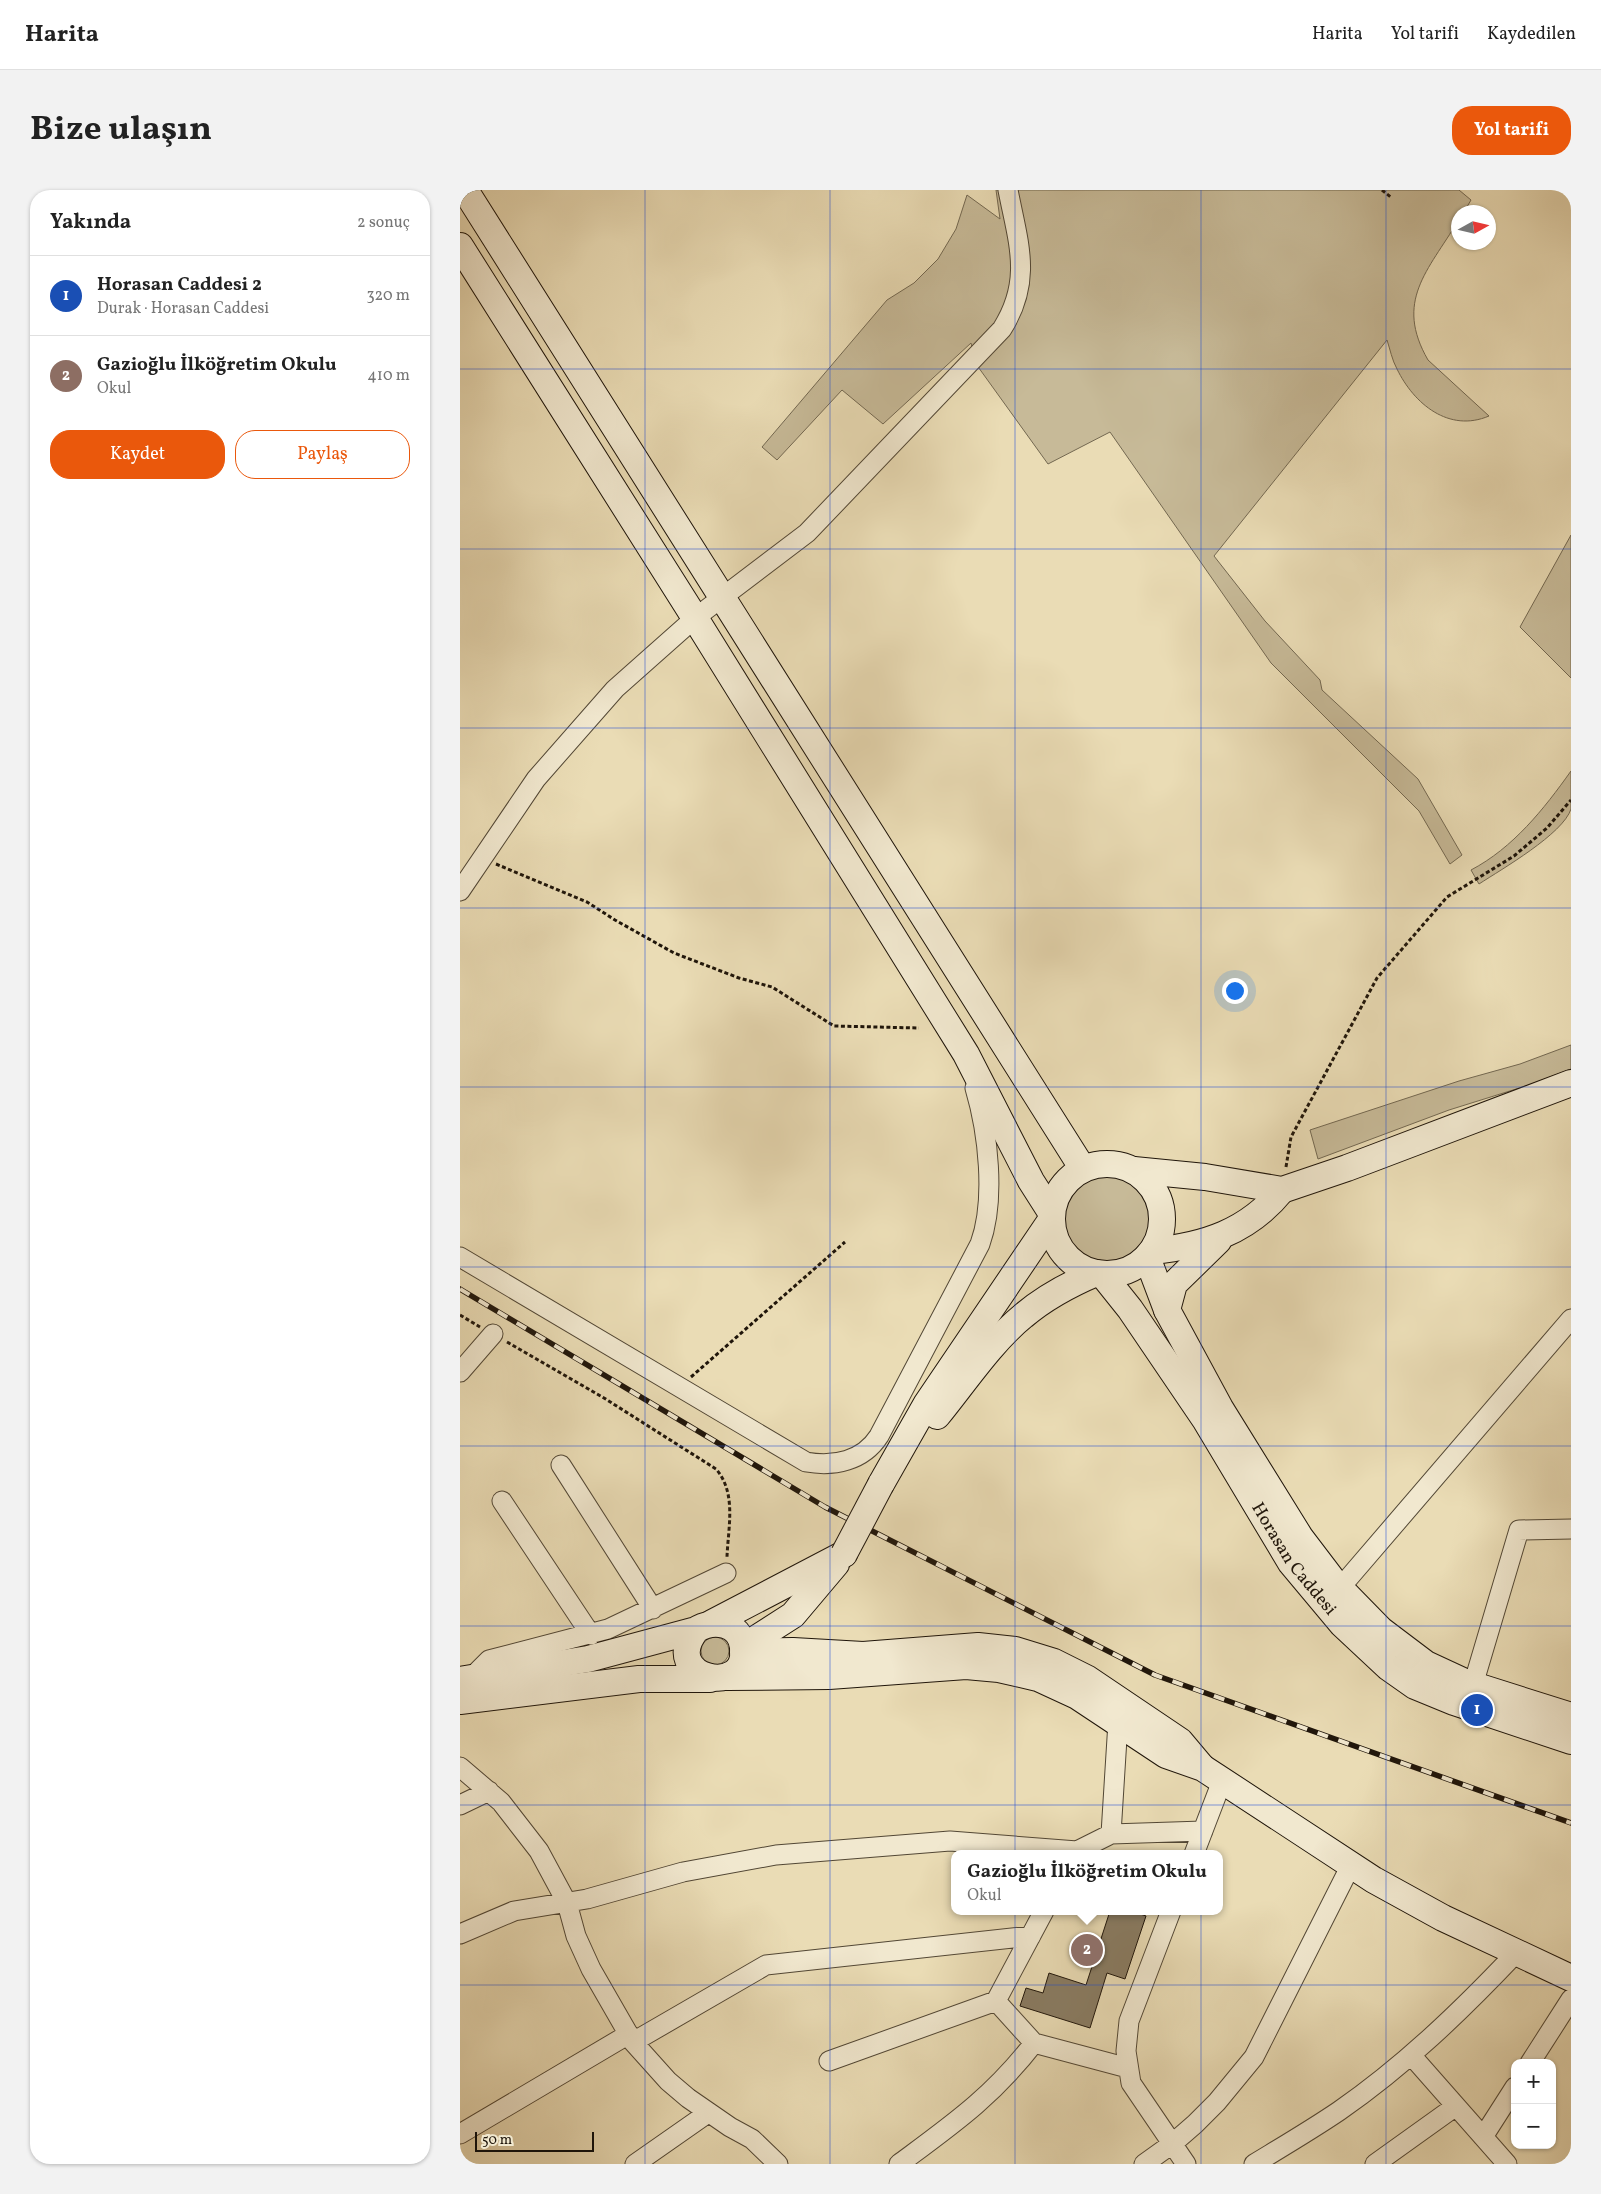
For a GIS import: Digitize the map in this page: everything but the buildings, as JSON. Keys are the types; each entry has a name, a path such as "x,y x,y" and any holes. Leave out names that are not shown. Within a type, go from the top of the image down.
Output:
{"street":[{"path":"465,190 721,598 1083,1168"},
{"path":"460,891 536,779 586,720 645,660 695,618 808,534 1002,328 1015,304 1022,276 1022,261 1008,190"},
{"path":"460,246 695,618 966,1054 1031,1181 1052,1217 1053,1231 1063,1252 1080,1267 1099,1274"},
{"path":"460,1257 806,1462 825,1464 844,1462 863,1454 875,1443 980,1244 987,1227 988,1188 984,1134 978,1097 966,1054"},
{"path":"1150,1254 1191,1246 1224,1236 1250,1222 1282,1190 1347,1168 1571,1083"},
{"path":"743,1650 793,1614 844,1554 927,1403 1052,1217 1061,1187 1069,1178 1083,1168 1100,1163 1112,1163 1134,1170 1205,1177 1282,1190"},
{"path":"881,1484 1006,1331 1040,1303 1099,1274 1125,1272 1136,1267 1150,1254 1162,1230 1161,1206 1151,1185 1134,1170"},
{"path":"1167,1310 1174,1284 1224,1236"},
{"name":"Horasan Caddesi","path":"1150,1254 1167,1310 1220,1408 1284,1513 1317,1561 1340,1588 1382,1630 1407,1651 1446,1674 1473,1685 1571,1716"},
{"name":"Horasan Caddesi","path":"1099,1274 1130,1308 1206,1421 1291,1564 1342,1624 1388,1667 1415,1686 1454,1702 1571,1741"},
{"path":"1340,1588 1571,1319"},
{"path":"460,1372 493,1334"},
{"path":"561,1465 653,1609"},
{"path":"502,1501 591,1636"},
{"path":"1473,1685 1519,1530 1571,1529"},
{"path":"468,1678 588,1659 704,1627 844,1554"},
{"path":"468,1678 489,1660 591,1636 653,1609 726,1573"},
{"path":"804,1602 805,1631 817,1654"},
{"path":"729,1626 741,1639 743,1650 740,1665 718,1678 701,1676 690,1663 687,1646 704,1627 729,1626"},
{"path":"743,1650 863,1656 978,1646 1015,1650 1035,1655 1071,1670 1105,1690 1180,1741 1213,1775"},
{"path":"460,1700 639,1678 829,1676 946,1667 999,1669 1024,1674 1077,1696 1166,1755 1213,1775 1351,1865 1434,1914 1515,1954 1571,1978"},
{"path":"1111,1834 1118,1722"},
{"path":"460,1767 489,1791 527,1834 567,1903 576,1936 591,1969 631,2038 668,2081 708,2113 752,2139 778,2164"},
{"path":"1196,1850 1203,1831 1213,1775"},
{"path":"460,1805 489,1791"},
{"path":"1080,1850 1111,1834 1203,1831"},
{"path":"460,1934 514,1911 567,1903 715,1865 805,1851 950,1841 1053,1850"},
{"path":"1144,2164 1172,2144 1217,2102 1254,2057 1351,1865"},
{"path":"829,2061 996,2001 1042,1915"},
{"path":"1169,1915 1129,2021 1126,2051 1131,2083 1186,2164"},
{"path":"460,2134 766,1965 1031,1936"},
{"path":"1254,2164 1338,2112 1411,2055 1447,2023 1515,1954"},
{"path":"1533,2059 1571,1999"},
{"path":"996,2001 1034,2043 1128,2068"},
{"path":"899,2164 972,2110 1014,2068 1034,2043"},
{"path":"1411,2055 1507,2164"},
{"path":"1483,2137 1511,2093"},
{"path":"1375,2164 1456,2106"},
{"path":"635,2164 708,2113"}],"path":[{"path":"1382,190 1392,198"},
{"path":"1282,1190 1291,1137 1378,978 1447,897 1514,856 1547,828 1571,800"},
{"path":"482,858 587,902 674,953 739,978 772,987 834,1026 919,1028"},
{"path":"679,1387 749,1329 846,1242"},
{"path":"460,1315 612,1403 716,1469 725,1482 729,1497 726,1573"}],"shaded area":[{"path":"996,190 1459,190 1471,200 1468,205 1451,205 1451,232 1426,271 1419,287 1415,303 1414,320 1418,339 1428,360 1489,416 1460,421 1447,418 1423,404 1404,382 1394,362 1387,340 1214,556 1265,621 1320,680 1322,690 1418,779 1462,855 1450,864 1419,811 1271,663 1110,432 1048,464 976,364 971,343 883,424 842,390 777,460 762,447 887,300 914,283 938,259 956,229 967,195 1000,219"},
{"path":"1571,535 1571,678 1520,627"},
{"path":"1571,771 1571,809 1566,819 1531,850 1479,884 1471,870 1501,851 1514,839 1539,813"},
{"path":"1571,1045 1571,1069 1529,1085 1449,1110 1318,1159 1310,1130 1459,1081 1520,1064"},
{"path":"1107,1174 1124,1178 1139,1187 1148,1202 1152,1219 1148,1236 1139,1251 1124,1260 1107,1264 1090,1260 1075,1251 1066,1236 1062,1219 1066,1202 1075,1187 1090,1178"},
{"path":"715,1637 725,1641 729,1651 725,1661 715,1665 705,1661 701,1651 705,1641"}],"railway":[{"path":"460,1289 825,1507 1155,1675 1571,1823"}],"place":[{"name":"Horasan Caddesi 2","path":"1477,1710"},
{"name":"Gazioğlu İlköğretim Okulu","path":"1087,1950"}]}
